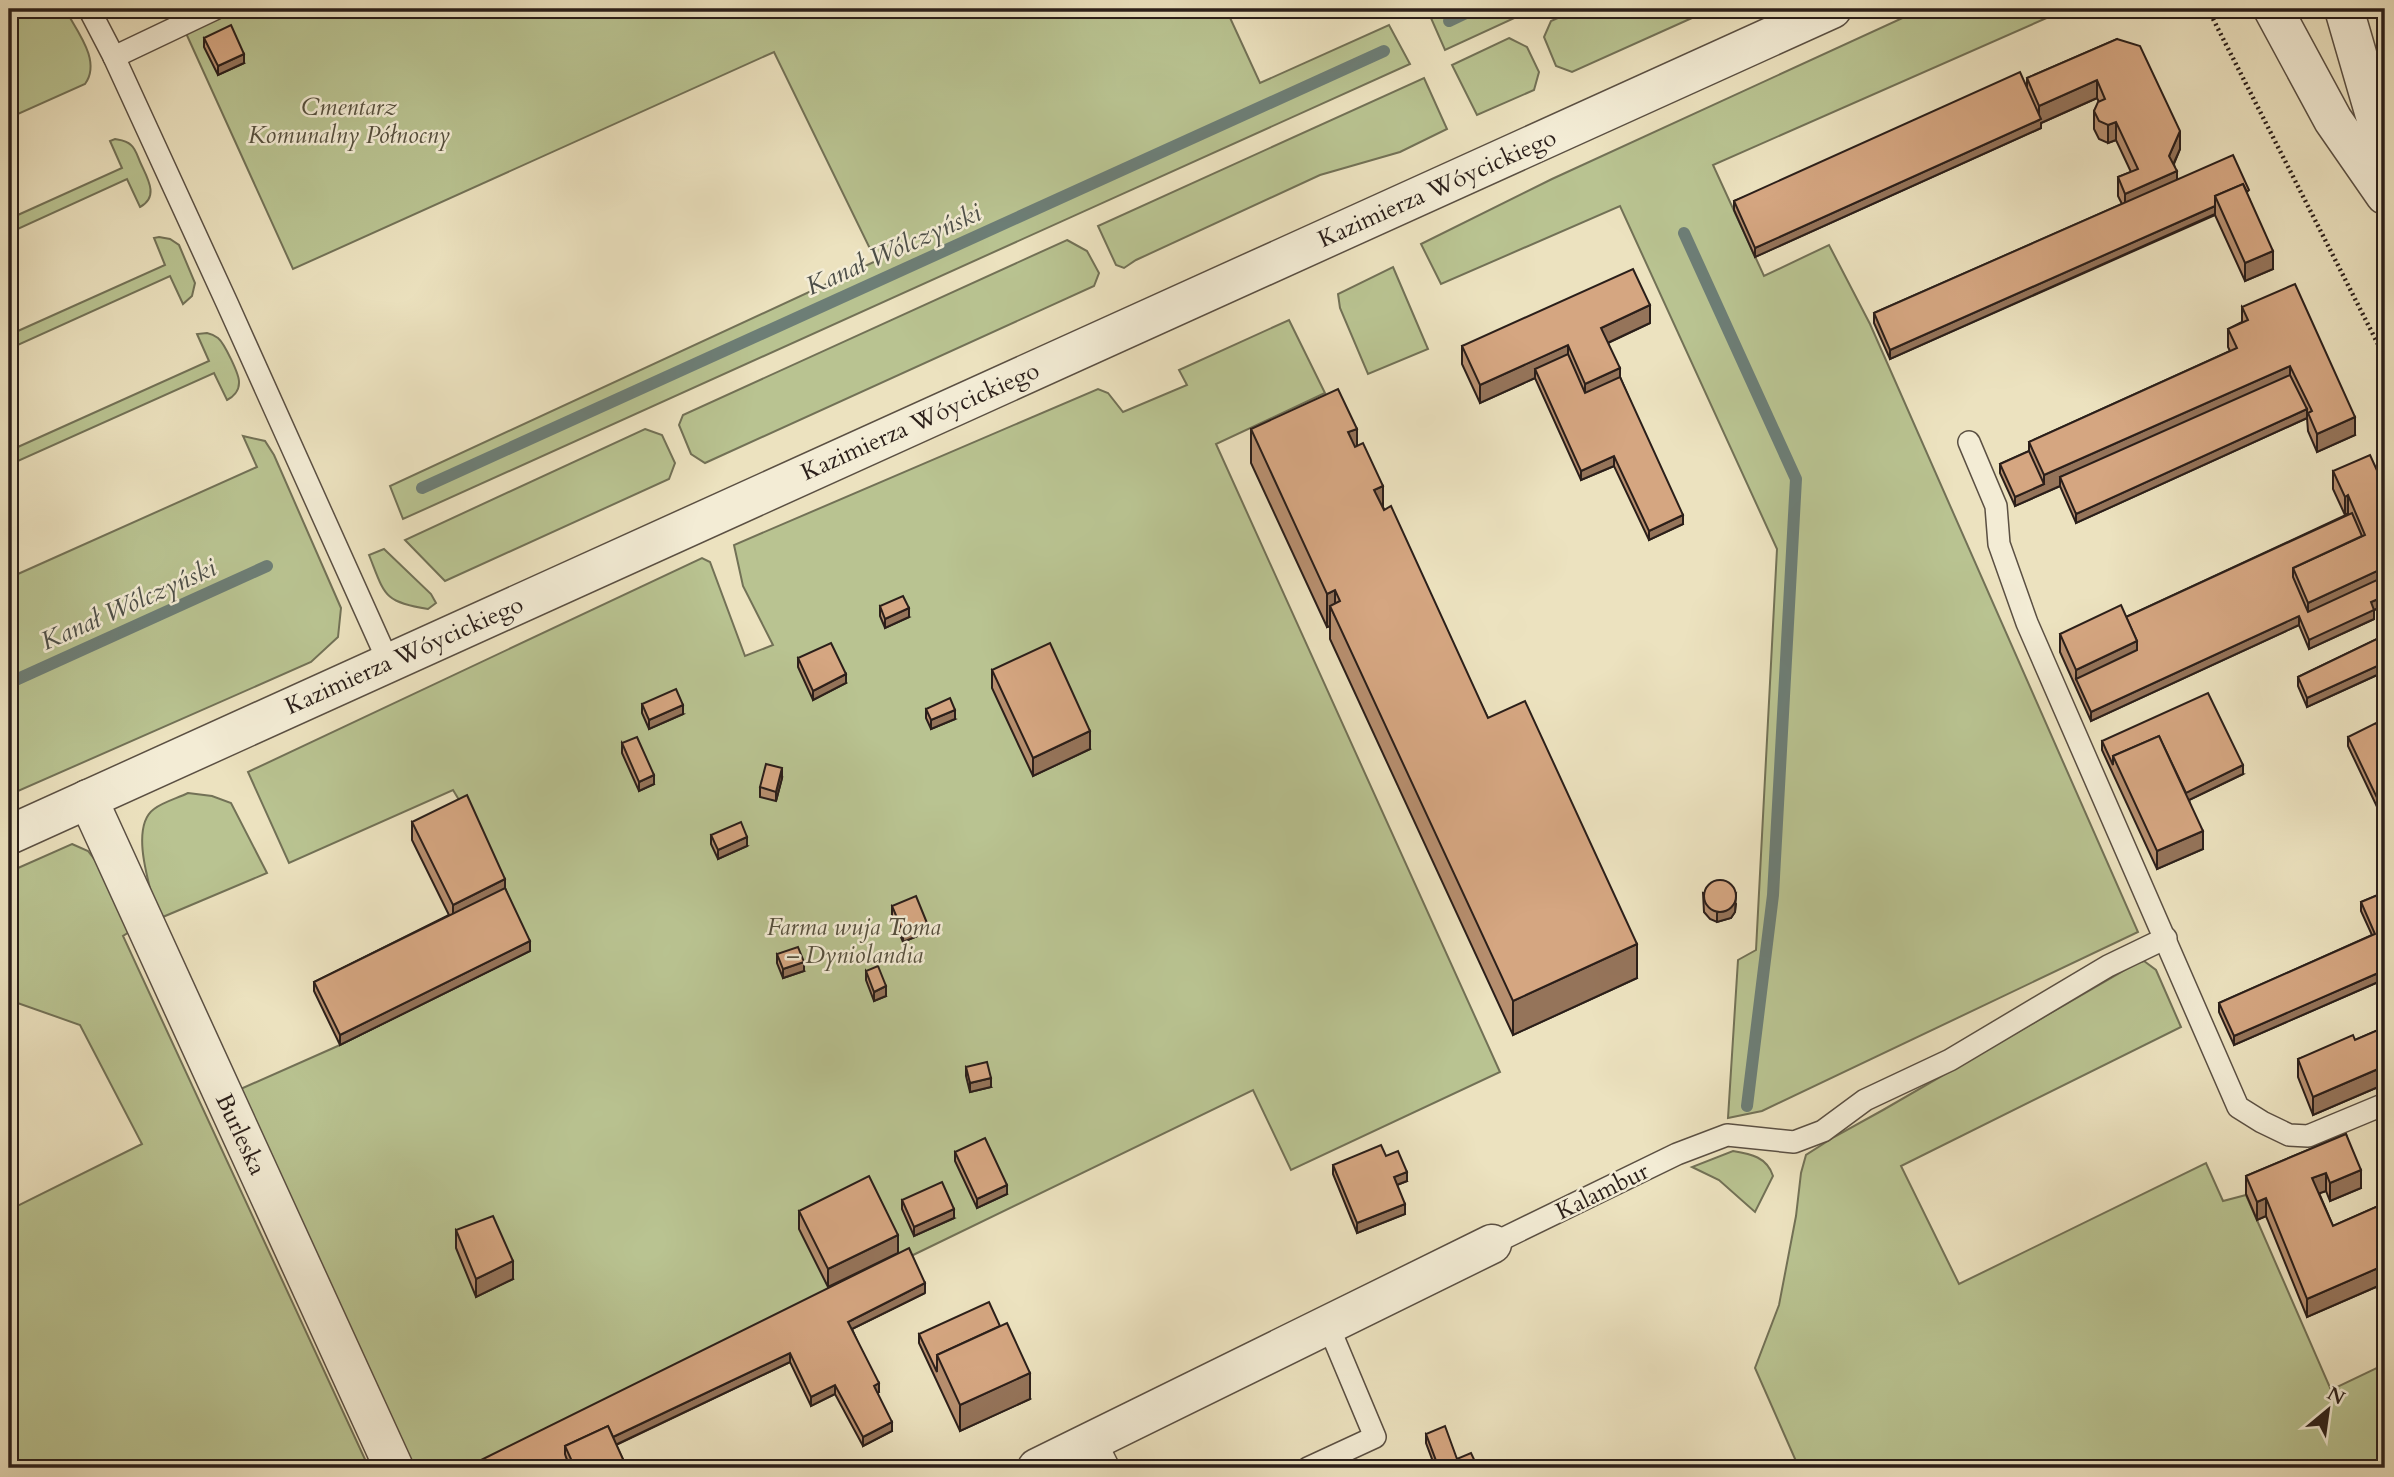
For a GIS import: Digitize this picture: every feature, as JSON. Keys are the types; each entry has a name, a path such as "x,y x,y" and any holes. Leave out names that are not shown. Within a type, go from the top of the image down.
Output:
{"street":[{"name":"Kazimierza Wóycickiego","path":"9,835 1832,9"},
{"path":"2273,9 2333,120 2385,195"},
{"path":"2344,9 2385,150"},
{"name":"Burleska","path":"88,799 394,1468"},
{"name":"Kalambur","path":"1037,1468 1102,1454 1328,1325 1493,1244"}],"lane":[{"path":"89,9 114,57 273,403 388,661"},
{"path":"114,57 215,9"},
{"path":"1969,442 1996,506 1998,544 2027,623 2238,1107 2289,1135 2308,1136 2385,1104"},
{"name":"Kalambur","path":"1493,1244 1677,1154 1727,1135 1794,1142 1823,1131 1865,1100 1950,1060 2108,966 2166,938"},
{"path":"1308,1468 1375,1437 1328,1325"}],"path":[{"path":"2208,9 2385,358"}],"green space":[{"path":"9,9 65,9 86,46 91,66 85,84 9,118"},
{"name":"Cmentarz Komunalny Północny","path":"175,9 853,9 854,16 871,9 1226,9 1260,83 1389,25 1410,64 403,519 390,486 876,261 774,52 293,269"},
{"path":"1427,9 1534,9 1445,50"},
{"path":"1578,9 1712,9 1572,72 1556,66 1544,37 1551,21"},
{"path":"1922,9 2067,9 1713,165 1764,276 1829,245 1870,324 2138,932 1762,1111 1728,1118 1738,960 1756,950 1777,549 1620,206 1441,284 1421,244 1552,179"},
{"path":"1509,38 1527,47 1539,72 1534,90 1477,115 1452,65"},
{"path":"1424,78 1447,129 1400,152 1320,175 1124,268 1116,265 1098,226"},
{"path":"115,139 127,142 136,151 150,187 151,193 146,203 140,207 127,179 9,233 9,219 122,168 110,141"},
{"path":"154,238 170,239 179,245 195,283 192,296 183,304 170,276 9,349 9,335 165,265"},
{"path":"1067,240 1087,251 1099,273 1094,286 705,463 691,454 679,425 683,415"},
{"path":"1393,267 1428,349 1368,374 1340,308 1338,294"},
{"name":"Farma wuja Toma – Dyniolandia","path":"1289,320 1325,393 1216,444 1500,1072 1291,1170 1253,1090 484,1468 410,1468 236,1091 340,1045 529,950 467,813 453,790 289,863 248,772 702,558 710,562 745,656 773,645 743,586 734,545 1098,389 1108,393 1123,412 1187,385 1179,370"},
{"path":"207,333 221,341 237,373 238,389 229,399 227,400 214,373 9,465 9,451 209,361 197,334"},
{"path":"645,429 662,435 675,463 669,479 445,581 405,540"},
{"path":"243,436 265,441 274,455 341,608 338,637 311,662 9,795 9,578 257,467"},
{"path":"384,549 431,594 436,603 428,609 402,603 388,594 369,555"},
{"path":"188,793 212,796 231,803 267,873 158,919 144,861 143,830 146,818 154,809"},
{"path":"72,844 88,851 98,864 131,931 123,936 369,1468 9,1468 9,1210 142,1144 80,1025 9,1000 9,872"},
{"path":"2144,961 2156,970 2181,1027 1901,1166 1959,1284 2206,1163 2223,1201 2246,1195 2331,1390 2385,1364 2385,1468 1799,1468 1755,1368 1779,1305 1806,1155"},
{"path":"1733,1151 1752,1155 1767,1164 1773,1176 1755,1212 1719,1180 1692,1167"}],"building":[{"path":"231,25 244,54 218,66 204,38"},
{"path":"2117,39 2140,46 2180,131 2169,156 2177,171 2125,194 2118,177 2138,169 2116,122 2108,125 2099,121 2094,111 2098,102 2105,99 2097,80 2039,106 2027,78"},
{"path":"2020,72 2041,119 1755,248 1734,201"},
{"path":"2233,155 2249,190 2247,192 2243,184 2215,196 2215,206 1890,350 1874,313"},
{"path":"2243,184 2273,251 2245,263 2215,196"},
{"path":"1633,269 1650,305 1601,328 1620,368 1585,384 1568,345 1480,385 1462,346"},
{"path":"2295,284 2355,417 2317,434 2308,413 2312,411 2290,366 2044,475 2029,442 2237,348 2228,329 2248,320 2242,307"},
{"path":"1568,354 1585,393 1620,377 1683,515 1649,531 1614,456 1581,471 1535,369"},
{"path":"2290,375 2307,409 2076,514 2060,477"},
{"path":"1338,389 1357,429 1348,432 1355,447 1363,443 1383,486 1374,490 1384,510 1391,506 1488,718 1525,701 1637,944 1513,1001 1330,606 1340,601 1335,590 1327,594 1251,429"},
{"path":"2029,451 2044,484 2015,497 2000,464"},
{"path":"2370,455 2385,488 2385,584 2379,570 2308,603 2293,568 2365,535 2348,495 2345,497 2333,471"},
{"path":"2352,513 2362,536 2293,568 2293,577 2308,612 2379,579 2385,596 2371,602 2374,610 2309,640 2299,616 2091,712 2076,679 2137,650 2137,641 2126,617"},
{"path":"903,596 909,608 885,619 880,606"},
{"path":"2121,605 2137,641 2076,670 2060,634"},
{"path":"2385,635 2385,684 2377,666 2307,698 2298,677"},
{"path":"831,643 846,674 813,691 798,658"},
{"path":"1050,643 1090,731 1033,758 992,670"},
{"path":"676,689 683,705 649,720 642,704"},
{"path":"2208,693 2243,765 2186,793 2159,736 2113,756 2113,765 2102,741"},
{"path":"950,698 955,710 931,720 926,709"},
{"path":"2376,723 2385,743 2385,799 2379,802 2348,737"},
{"path":"2159,736 2203,831 2157,851 2113,756"},
{"path":"637,737 654,775 639,782 622,743"},
{"path":"766,764 782,768 776,792 760,787"},
{"path":"467,795 505,879 453,905 412,822"},
{"path":"741,822 747,837 718,850 711,835"},
{"path":"1720,880 1732,884 1736,896 1732,908 1720,912 1708,908 1704,896 1708,884"},
{"path":"505,888 530,941 340,1035 314,982"},
{"path":"2385,892 2385,970 2234,1036 2219,1003 2375,934 2361,902"},
{"path":"916,896 927,923 903,932 892,906"},
{"path":"798,947 804,962 783,969 777,954"},
{"path":"878,966 886,986 874,992 866,971"},
{"path":"2385,1027 2385,1066 2313,1097 2298,1059 2353,1035 2355,1040"},
{"path":"987,1062 991,1078 970,1083 966,1067"},
{"path":"2346,1134 2361,1170 2330,1183 2326,1173 2312,1178 2333,1226 2385,1203 2385,1265 2307,1299 2266,1198 2257,1202 2246,1176"},
{"path":"985,1138 1007,1185 977,1199 955,1152"},
{"path":"1381,1145 1386,1156 1398,1151 1407,1172 1394,1177 1405,1204 1357,1223 1333,1165"},
{"path":"869,1176 898,1235 828,1269 799,1211"},
{"path":"942,1182 954,1209 914,1227 902,1200"},
{"path":"493,1216 513,1261 476,1279 456,1230"},
{"path":"909,1248 925,1283 848,1322 879,1383 874,1386 892,1422 863,1437 835,1385 811,1397 790,1353 613,1437 608,1426 565,1446 567,1460 551,1468 465,1468"},
{"path":"989,1302 1000,1326 937,1355 937,1372 919,1334"},
{"path":"1007,1323 1030,1373 960,1405 937,1355"},
{"path":"608,1426 627,1468 575,1468 565,1446"},
{"path":"1445,1426 1457,1459 1471,1453 1478,1468 1432,1468 1438,1466 1426,1434"}],"waterway":[{"name":"Kanał Wólczyński","path":"1449,21 1474,9"},
{"name":"Kanał Wólczyński","path":"422,488 1384,51"},
{"path":"1684,233 1796,479 1773,895 1747,1106"},
{"name":"Kanał Wólczyński","path":"9,683 267,566"}]}
